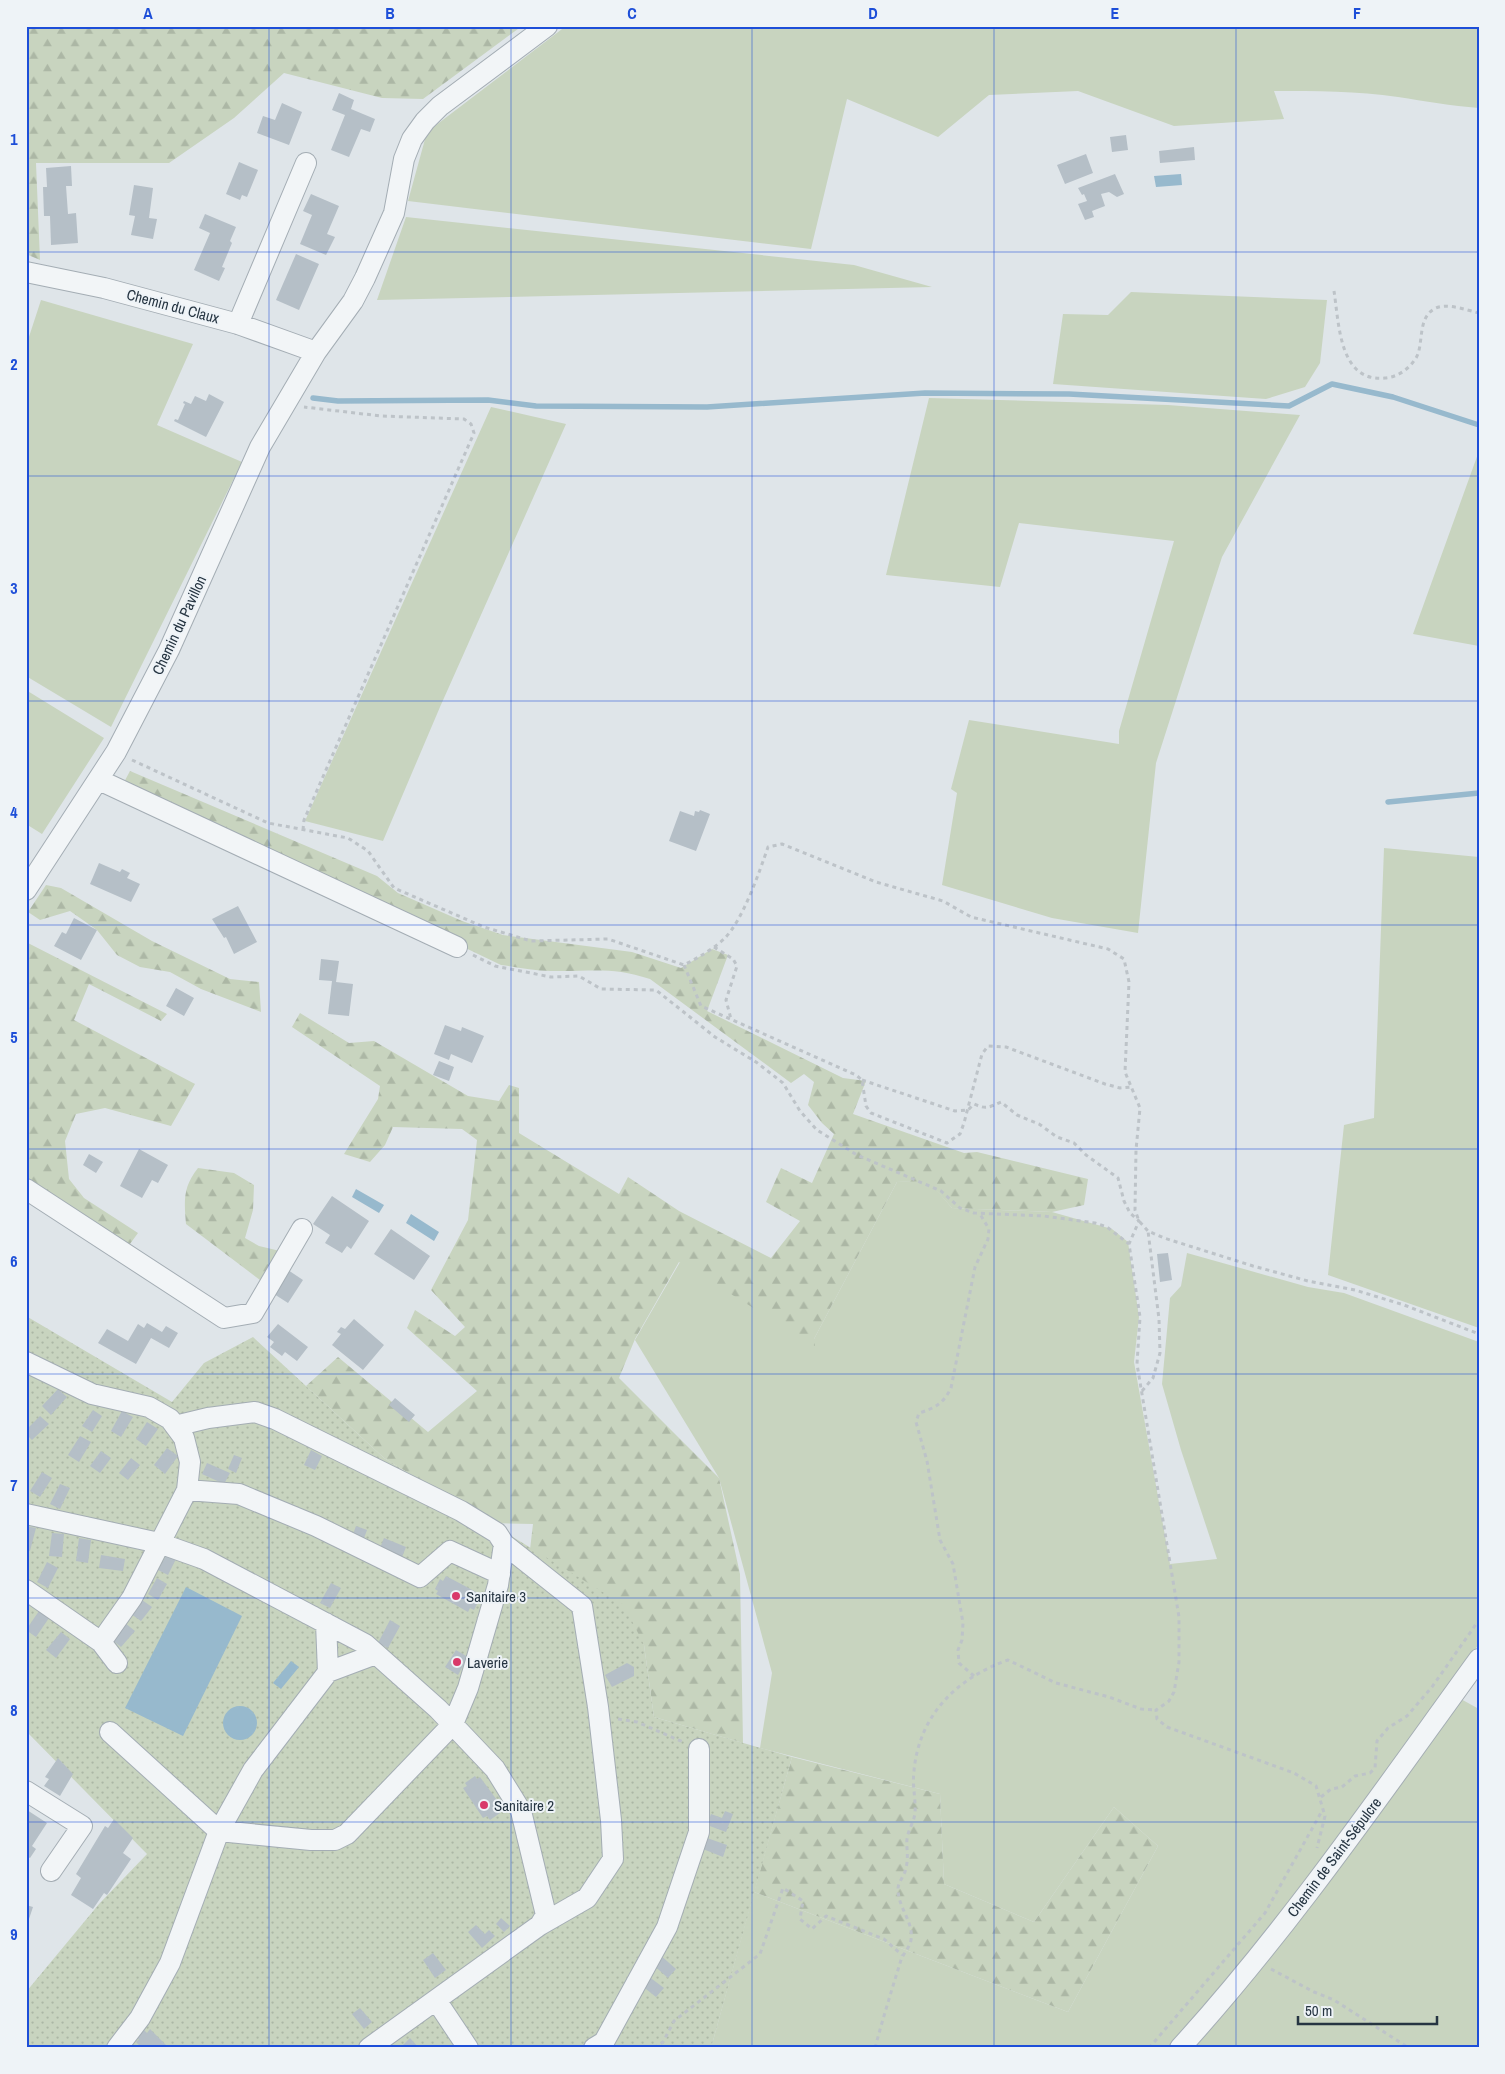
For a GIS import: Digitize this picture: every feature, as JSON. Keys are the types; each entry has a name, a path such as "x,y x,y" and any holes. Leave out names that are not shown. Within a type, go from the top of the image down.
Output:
{"street":[{"name":"Chemin du Pavillon","path":"26,890 116,752 169,650 260,447 316,352 353,301 366,278 394,213 404,159 412,139 425,121 440,106 547,26"},
{"path":"238,324 306,163"},
{"name":"Chemin du Claux","path":"26,272 104,288 238,324 316,352"},
{"path":"99,780 457,948"},
{"path":"26,1189 224,1318 252,1313 302,1229"},
{"path":"26,1362 92,1394 149,1407 170,1419 184,1438 190,1462 187,1490 158,1543 132,1598 101,1642"},
{"path":"175,1426 208,1418 255,1412 274,1419 461,1511 497,1533 504,1544 582,1606 599,1716 611,1820 613,1859 587,1898 540,1925 369,2048"},
{"path":"187,1490 239,1494 316,1526 420,1577 450,1551 500,1574"},
{"path":"26,1514 158,1543 204,1559 365,1644 453,1724 494,1769 521,1811 546,1915 540,1925"},
{"path":"110,1732 219,1831 311,1840 334,1840 347,1834 453,1724 468,1688 500,1574 504,1544"},
{"path":"26,1590 101,1642 117,1663"},
{"path":"326,1623 328,1672"},
{"path":"123,2045 170,1963 219,1831 253,1770 328,1672 376,1654"},
{"name":"Chemin de Saint-Sépulcre","path":"1180,2048 1219,2004 1321,1877 1479,1658"},
{"path":"594,2048 604,2042 667,1927 699,1832 700,1749"},
{"path":"26,1791 82,1826 51,1871"},
{"path":"436,2000 468,2048"}],"path":[{"path":"1334,291 1343,346 1350,365 1374,379 1388,378 1407,370 1417,357 1426,318 1433,310 1443,307 1479,313"},
{"path":"285,404 381,416 464,419 471,424 474,434 304,820 304,830"},
{"path":"116,752 268,823 348,838 368,851 394,888 484,928 531,941 608,939 684,964 706,954 725,937 738,918 768,847 773,844 782,844 876,882 942,901 971,917 1108,949 1124,959 1129,982 1125,1072 1140,1108 1136,1150 1135,1210 1139,1221 1129,1244 1140,1316 1137,1364 1179,1617 1179,1662 1174,1692 1169,1701 1156,1710 1140,1709 1109,1697 1056,1683 1008,1660 974,1676 954,1690 935,1710 921,1737 914,1770 912,1791 915,1814 907,1839 909,1852 906,1871 898,1888 901,1907 910,1924 911,1942 902,1956 875,2048"},
{"path":"714,947 733,959 737,966 726,1000 731,1019"},
{"path":"457,948 495,966 551,977 579,976 601,989 656,990 715,1036 756,1062 784,1083 800,1111 817,1130 857,1155 941,1191 960,1208 980,1214 1044,1216 1095,1223 1107,1228 1129,1244"},
{"path":"684,964 701,1006 856,1075 862,1080 955,1111 968,1110"},
{"path":"862,1080 866,1106 871,1113 947,1143 960,1134 982,1054 988,1046 1006,1047 1104,1084 1120,1088 1131,1087"},
{"path":"968,1110 971,1104 986,1109 1001,1102 1017,1115 1039,1124 1057,1137 1074,1143 1091,1159 1118,1178 1124,1201 1130,1213 1148,1231 1164,1238 1253,1266 1308,1281 1355,1290 1404,1305 1479,1334"},
{"path":"974,1676 959,1663 958,1650 962,1640 963,1623 953,1564 940,1540 927,1461 916,1422 919,1413 938,1406 945,1401 951,1388 975,1267 988,1239 989,1229 980,1214"},
{"path":"1142,1391 1153,1378 1160,1353 1159,1319 1148,1231"},
{"path":"1321,1797 1331,1789 1342,1787 1355,1776 1370,1773 1375,1768 1377,1741 1388,1728 1407,1716 1432,1687 1479,1620"},
{"path":"1156,1710 1157,1719 1167,1727 1294,1773 1316,1786 1321,1797 1325,1816 1316,1864 1321,1877"},
{"path":"599,1716 636,1722 700,1749"},
{"path":"1149,2048 1266,1913 1323,1808"},
{"path":"654,2048 663,2042 674,2022 760,1954 783,1888 803,1901 800,1919 812,1929 826,1916 884,1939 902,1956"},
{"path":"1256,1959 1278,1975 1334,2000 1409,2048"}],"green space":[{"path":"26,26 522,26 423,99 382,98 284,73 234,118 169,163 36,163 40,260 26,254"},
{"path":"566,26 1479,26 1479,108 1367,94 1321,91 1274,91 1284,119 1174,126 1078,91 989,95 938,137 847,99 811,249 408,201 427,132"},
{"path":"406,217 854,265 932,287 377,300"},
{"path":"1131,292 1327,300 1320,363 1305,387 1266,399 1053,384 1063,314 1108,315"},
{"path":"41,300 193,344 157,425 242,462 111,727 26,676 26,346"},
{"path":"929,398 1168,405 1300,415 1222,557 1156,763 1138,933 1052,918 942,885 957,793 951,789 969,720 1119,744 1119,731 1174,541 1019,523 1000,587 886,575"},
{"path":"491,407 566,424 440,707 383,841 305,821"},
{"path":"1479,451 1479,646 1413,634"},
{"path":"26,690 104,738 42,834 26,824"},
{"path":"130,771 377,876 398,893 462,921 503,935 632,952 681,968 712,949 728,955 707,1011 843,1078 866,1081 853,1114 964,1153 977,1152 1088,1179 1084,1205 1052,1212 952,1208 928,1181 897,1182 814,1339 815,1346 679,1262 635,1339 619,1378 719,1478 740,1574 743,1743 654,1717 644,1645 529,1558 533,1524 490,1523 384,1458 306,1386 338,1357 428,1432 477,1391 407,1328 415,1310 455,1336 465,1327 431,1290 468,1220 477,1140 462,1129 393,1127 385,1145 370,1162 344,1154 378,1099 380,1086 292,1027 300,1013 349,1043 374,1041 468,1096 499,1101 509,1085 519,1088 519,1133 619,1194 628,1177 679,1211 771,1258 800,1221 766,1202 781,1168 812,1183 834,1134 822,1123 808,1105 814,1082 804,1074 791,1083 650,979 624,972 600,970 545,971 501,965 123,784"},
{"path":"1384,848 1479,857 1479,1328 1328,1275 1344,1125 1374,1118"},
{"path":"46,885 61,888 152,941 230,979 259,982 261,1012 201,989 170,972 140,967 117,955 97,930 70,911 40,920 28,912"},
{"path":"26,942 167,1014 161,1021 89,984 74,1020 195,1084 171,1126 105,1108 76,1114 65,1141 69,1179 84,1198 138,1233 127,1248 26,1184"},
{"path":"198,1168 234,1173 254,1185 253,1210 245,1238 259,1246 280,1251 264,1283 186,1224 187,1188"},
{"path":"928,1180 952,1208 1052,1212 1112,1229 1128,1242 1139,1317 1134,1362 1170,1564 1217,1559 1181,1450 1162,1384 1170,1298 1181,1286 1187,1253 1308,1287 1344,1293 1479,1342 1479,1644 1281,1916 1167,2048 711,2048 754,1892 1068,2012 1158,1846 1114,1807 1034,1922 944,1884 940,1794 760,1748 772,1673 719,1478 635,1340 680,1262 814,1339 897,1182"},
{"path":"26,1316 172,1402 204,1363 253,1337 384,1458 624,1605 644,1645 654,1717 792,1757 711,2048 26,2048 26,1992 99,1904 147,1854 26,1731"},
{"path":"1459,1698 1479,1709 1479,2048 1192,2048"},
{"path":"792,1757 940,1794 944,1884 1034,1922 1114,1807 1158,1846 1068,2012 754,1892"}],"water":[{"path":"1181,174 1182,185 1156,187 1154,176"},
{"path":"356,1189 384,1205 379,1213 352,1197"},
{"path":"411,1214 439,1232 434,1241 406,1223"},
{"path":"186,1587 242,1616 183,1736 125,1708"},
{"path":"291,1661 299,1667 281,1689 273,1683"},
{"path":"240,1706 247,1707 252,1711 256,1716 256,1730 252,1735 247,1739 240,1740 233,1739 228,1735 224,1730 223,1723 224,1716 228,1711 233,1707"}],"building":[{"path":"339,93 354,100 351,109 375,119 370,132 361,129 349,157 331,150 345,115 332,110"},
{"path":"282,103 302,112 289,145 257,133 263,116 275,120"},
{"path":"1126,135 1128,150 1112,152 1110,137"},
{"path":"1194,147 1195,160 1160,163 1159,151"},
{"path":"1086,154 1093,173 1065,184 1057,165"},
{"path":"239,162 258,170 247,197 242,195 240,200 226,194"},
{"path":"71,166 72,186 66,186 68,214 76,213 78,243 51,245 50,216 44,216 43,187 47,187 46,168"},
{"path":"1115,174 1124,194 1117,197 1109,192 1101,194 1105,206 1092,211 1094,217 1085,220 1078,204 1087,201 1084,194 1082,195 1078,188"},
{"path":"134,185 153,188 149,218 157,219 153,239 131,235 135,216 129,215"},
{"path":"311,194 339,206 327,234 335,237 326,255 300,244 312,215 303,211"},
{"path":"205,214 236,227 230,241 232,243 222,267 225,268 219,281 194,270 210,233 199,228"},
{"path":"296,254 319,264 299,310 276,300"},
{"path":"209,394 224,402 206,437 174,421 175,419 178,420 185,404 183,403 184,401 191,404 195,396 206,401"},
{"path":"700,810 710,814 696,851 669,841 680,811 694,816 695,811 699,812"},
{"path":"99,863 120,872 122,869 130,873 127,878 140,884 131,902 90,884"},
{"path":"238,906 257,942 234,954 226,937 224,938 212,919"},
{"path":"74,918 97,930 81,960 54,946 62,932 66,934"},
{"path":"321,959 339,961 336,982 353,984 349,1016 328,1014 332,981 319,980"},
{"path":"176,988 194,998 184,1016 166,1006"},
{"path":"445,1025 461,1031 462,1027 484,1036 472,1063 451,1054 449,1060 434,1054"},
{"path":"439,1061 454,1067 449,1081 433,1075"},
{"path":"139,1149 168,1165 158,1183 152,1180 142,1198 120,1186"},
{"path":"89,1154 103,1162 96,1173 83,1165"},
{"path":"332,1196 369,1221 351,1249 347,1246 342,1253 325,1243 330,1235 313,1224"},
{"path":"391,1229 430,1256 414,1280 374,1254"},
{"path":"1168,1253 1172,1280 1160,1282 1157,1254"},
{"path":"288,1270 303,1280 288,1303 274,1294"},
{"path":"354,1319 384,1345 363,1370 332,1345 341,1334 337,1332 341,1327 345,1329"},
{"path":"147,1323 162,1332 166,1326 178,1333 169,1348 151,1338 136,1364 98,1343 107,1329 128,1341 138,1324 144,1328"},
{"path":"278,1324 308,1347 297,1361 285,1352 282,1356 270,1347 274,1342 267,1337"},
{"path":"58,1389 67,1397 51,1415 42,1406"},
{"path":"395,1398 415,1415 409,1422 389,1405"},
{"path":"93,1410 102,1416 92,1432 82,1426"},
{"path":"122,1411 133,1417 121,1437 111,1431"},
{"path":"40,1416 49,1424 32,1440 26,1434 26,1430"},
{"path":"147,1422 158,1429 146,1446 136,1439"},
{"path":"80,1436 91,1442 79,1462 68,1455"},
{"path":"167,1448 178,1456 165,1474 154,1465"},
{"path":"311,1450 322,1456 315,1470 304,1465"},
{"path":"101,1451 111,1458 100,1473 90,1466"},
{"path":"234,1455 242,1458 236,1473 228,1469"},
{"path":"131,1458 140,1465 128,1480 119,1473"},
{"path":"207,1463 230,1473 224,1484 202,1474"},
{"path":"42,1472 52,1478 40,1497 30,1491"},
{"path":"60,1484 70,1488 60,1509 50,1504"},
{"path":"26,1526 36,1528 30,1551 26,1550"},
{"path":"356,1526 367,1530 359,1552 348,1548"},
{"path":"52,1533 64,1534 62,1557 49,1556"},
{"path":"79,1538 91,1540 88,1563 76,1561"},
{"path":"384,1538 406,1547 402,1557 380,1548"},
{"path":"167,1554 176,1559 168,1575 158,1570"},
{"path":"101,1555 125,1559 123,1571 99,1568"},
{"path":"47,1562 58,1568 48,1588 37,1582"},
{"name":"Sanitaire 3","path":"446,1576 478,1593 476,1598 479,1600 474,1610 470,1608 468,1612 436,1594 438,1591 435,1589 440,1579 443,1581"},
{"path":"157,1578 167,1584 158,1600 148,1594"},
{"path":"331,1583 341,1588 330,1608 320,1603"},
{"path":"142,1600 152,1607 141,1621 131,1614"},
{"path":"39,1611 49,1618 36,1637 26,1630"},
{"path":"390,1620 400,1626 388,1648 378,1643"},
{"path":"125,1623 135,1631 121,1647 111,1639"},
{"path":"61,1632 70,1639 56,1658 46,1650"},
{"name":"Laverie","path":"456,1650 468,1657 458,1675 445,1667"},
{"path":"627,1663 634,1667 634,1676 612,1687 605,1675"},
{"path":"58,1758 73,1774 60,1796 44,1786 49,1779 45,1777"},
{"name":"Sanitaire 2","path":"475,1776 477,1779 480,1777 502,1807 497,1809 500,1813 490,1820 487,1816 483,1818 463,1788 467,1786 465,1783"},
{"path":"27,1810 47,1823 32,1846 36,1849 30,1858 28,1857 26,1860"},
{"path":"725,1811 733,1814 726,1832 707,1825 711,1814 722,1818"},
{"path":"114,1819 133,1838 123,1853 131,1859 107,1895 104,1893 93,1909 71,1895 81,1878 76,1874 105,1826 108,1828"},
{"path":"707,1838 727,1845 723,1857 703,1849"},
{"path":"26,1905 33,1907 27,1925 26,1925"},
{"path":"501,1918 510,1926 504,1932 496,1924"},
{"path":"476,1925 485,1934 489,1930 495,1936 482,1948 468,1932"},
{"path":"433,1953 446,1970 435,1978 423,1960"},
{"path":"659,1954 676,1969 668,1978 651,1963"},
{"path":"648,1976 664,1988 656,1997 641,1985"},
{"path":"360,2008 372,2022 364,2029 352,2014"},
{"path":"150,2029 169,2048 142,2048 136,2042 139,2039 136,2037 144,2030 147,2033"},
{"path":"410,2038 419,2048 400,2048"}],"waterway":[{"path":"313,398 338,401 488,400 536,406 707,407 925,393 1069,394 1289,406 1332,384 1393,397 1479,425"},
{"path":"1388,802 1479,793"}],"place":[{"name":"Sanitaire 3","path":"456,1596"},
{"name":"Laverie","path":"457,1662"},
{"name":"Sanitaire 2","path":"484,1805"}]}
